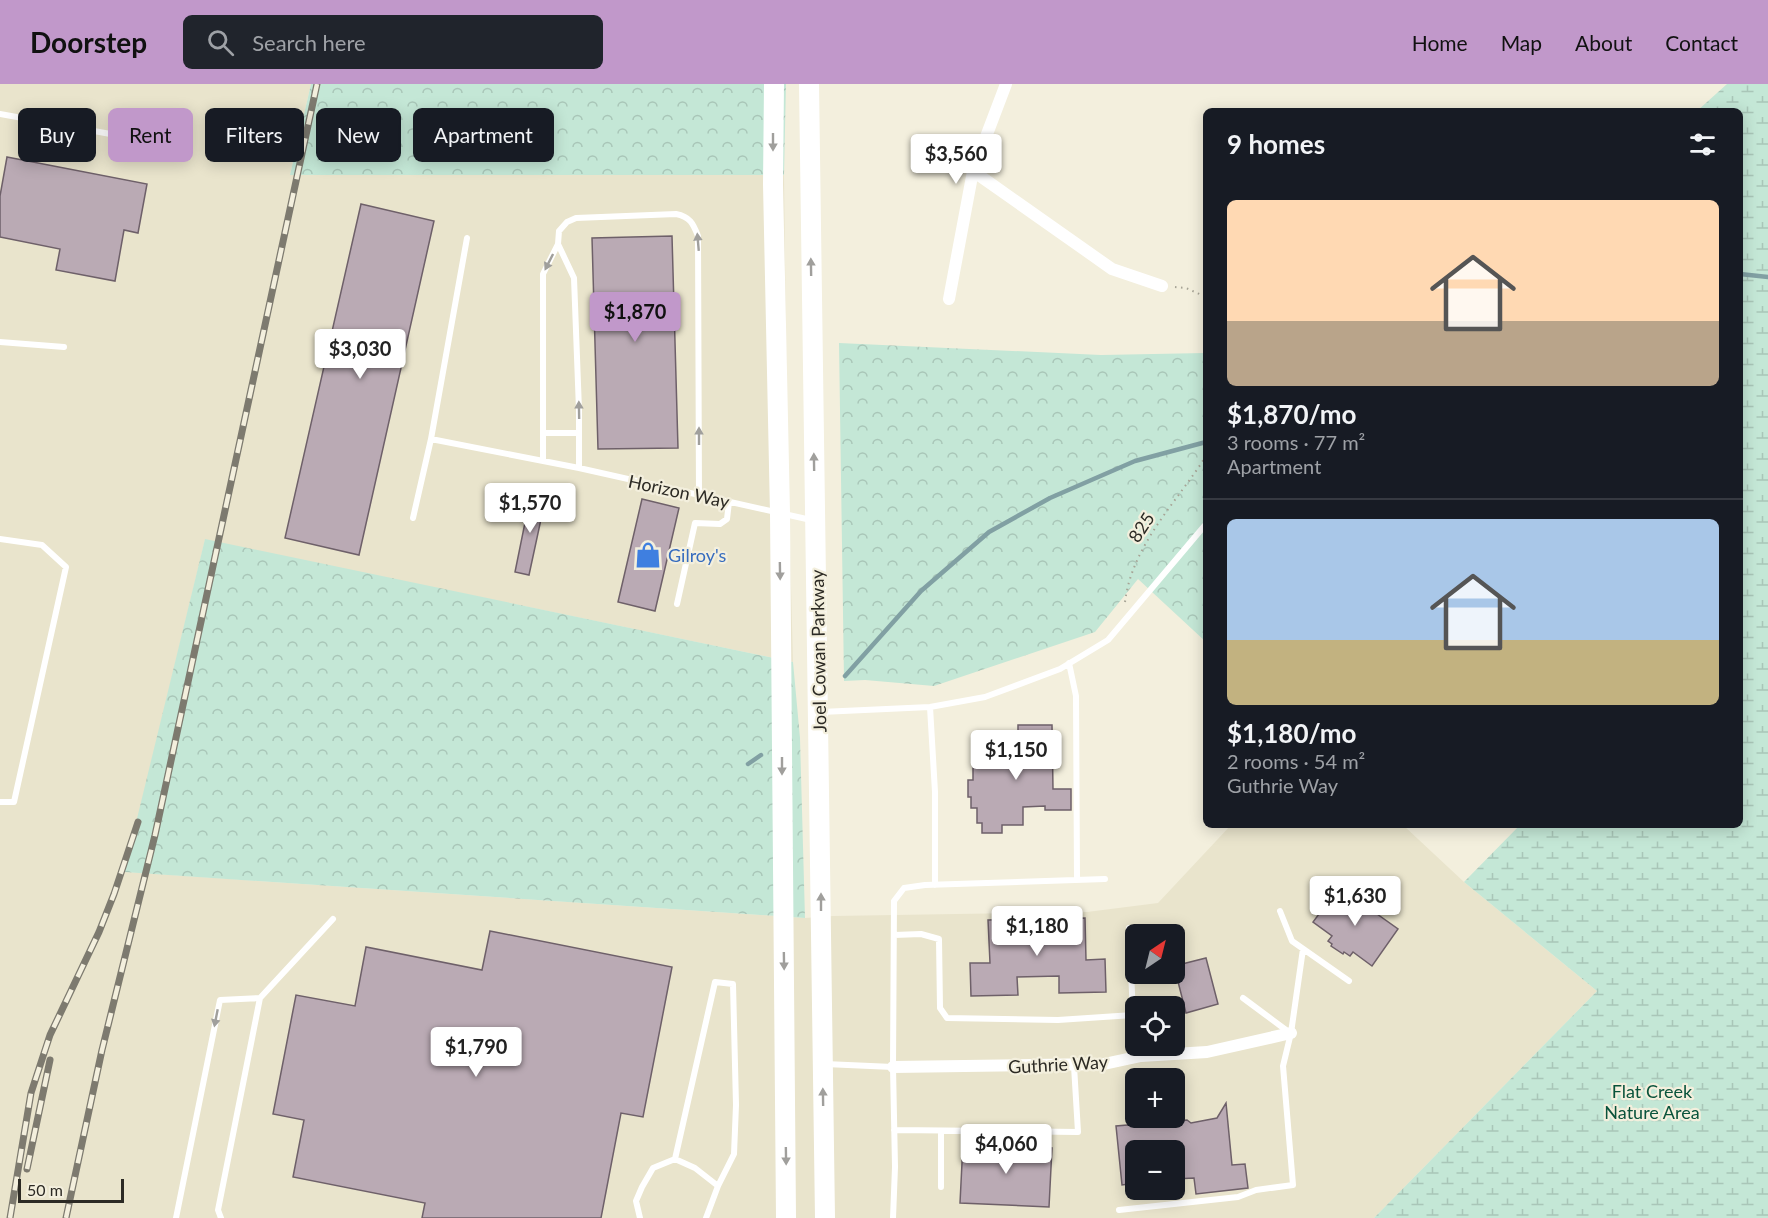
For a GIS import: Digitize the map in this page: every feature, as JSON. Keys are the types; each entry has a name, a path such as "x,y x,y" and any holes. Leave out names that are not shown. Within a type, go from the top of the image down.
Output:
{"main road":[{"name":"Joel Cowan Parkway","path":"774,84 773,184 780,513 786,1218"},
{"name":"Joel Cowan Parkway","path":"809,84 825,1218"}],"street":[{"path":"949,299 973,171 1006,84"},
{"path":"973,171 1112,269 1162,286"},
{"name":"Guthrie Way","path":"893,1067 1104,1064 1135,1058 1207,1052 1291,1033"}],"lane":[{"path":"0,114 108,134"},
{"path":"543,461 543,274 558,244 559,231 567,222 576,218 676,214 686,216 693,224 698,236 699,495"},
{"path":"413,518 431,439 467,238"},
{"path":"558,244 574,278 579,468"},
{"path":"0,342 64,347"},
{"path":"543,433 579,433"},
{"name":"Horizon Way","path":"431,439 579,468 816,521"},
{"path":"677,604 695,523 720,524 727,519 729,502"},
{"path":"819,712 930,707 985,698 1060,669 1108,640 1203,528"},
{"path":"0,539 42,545 66,567 14,802 0,802"},
{"path":"1069,663 1076,696 1077,880"},
{"path":"930,707 935,792 935,885"},
{"path":"893,1218 894,901 904,888 1106,879"},
{"path":"1280,911 1290,938 1349,981"},
{"path":"221,1218 218,1210 260,998 333,919"},
{"path":"894,935 921,934 939,939 939,1008 946,1018 1058,1020 1125,1016"},
{"path":"1119,1210 1238,1197 1256,1190 1293,1185 1283,1066 1291,1033 1303,949"},
{"path":"675,1159 715,982 733,984 736,1105 734,1154 718,1186 706,1218"},
{"path":"176,1218 220,1000 260,998"},
{"path":"1244,998 1291,1033"},
{"name":"Guthrie Way","path":"822,1064 893,1067"},
{"path":"894,1130 1078,1132 1074,1066"},
{"path":"941,1132 941,1186"},
{"path":"640,1218 636,1201 653,1168 675,1159 695,1168 718,1186"}],"path":[{"path":"1162,286 1186,288 1203,296"},
{"name":"825","path":"1123,623 1127,585 1139,554 1203,460"}],"shaded area":[{"path":"0,84 311,84 304,114 304,108 205,108 205,162 293,162 290,175 784,175 793,662 205,540 125,872 805,918 1087,912 1158,903 1228,828 1406,828 1464,882 1597,991 1374,1218 0,1218"}],"green space":[{"path":"311,84 786,84 784,175 290,175 293,162 304,162 304,114"},
{"name":"Flat Creek Nature Area","path":"1727,84 1768,84 1768,1218 1374,1218 1597,991 1464,882 1517,828 1743,828 1743,108 1700,108"},
{"path":"839,343 1101,355 1203,353 1203,639 1138,579 1095,632 934,686 865,680 844,681"},
{"path":"205,539 793,662 800,738 805,918 124,872"}],"building":[{"path":"7,157 18,159 18,162 33,162 147,184 138,233 124,230 115,281 56,270 60,249 0,237 0,196"},
{"path":"361,204 434,221 359,555 285,538"},
{"path":"672,236 678,448 598,449 592,238"},
{"path":"531,493 546,496 529,575 515,572"},
{"name":"Gilroy's","path":"642,499 679,508 655,611 618,602"},
{"path":"1018,725 1052,725 1053,789 1071,789 1071,810 1045,810 1045,806 1023,807 1023,825 1002,825 1002,833 982,833 982,823 977,823 977,808 971,808 971,797 968,797 968,780 973,780 973,754 1018,754"},
{"path":"1339,887 1398,929 1372,966 1353,952 1350,956 1331,946 1332,944 1328,941 1332,936 1313,922"},
{"path":"1085,918 1086,960 1105,959 1106,992 1059,993 1059,976 1017,977 1018,995 971,996 970,963 990,963 988,920"},
{"path":"490,931 672,967 643,1117 621,1113 601,1218 422,1218 425,1203 293,1177 304,1120 273,1114 296,995 355,1006 366,947 482,970"},
{"path":"1206,958 1218,1004 1186,1013 1185,996 1182,996 1179,984 1185,984 1185,963"},
{"path":"1226,1103 1232,1165 1245,1164 1248,1188 1196,1194 1194,1178 1185,1178 1185,1140 1125,1140 1125,1185 1122,1185 1116,1126 1185,1128 1185,1120 1191,1123 1217,1118"},
{"path":"963,1143 1052,1148 1049,1207 960,1203"}],"waterway":[{"path":"1743,274 1768,277"},
{"path":"845,676 921,591 989,532 1050,498 1135,461 1203,443"},
{"path":"748,764 761,755"}],"railway":[{"path":"66,1218 102,1050 155,835 317,84"},
{"path":"10,1218 31,1093 50,1035 99,932 138,822"},
{"path":"27,1169 50,1060"}],"place":[{"name":"Gilroy's","path":"648,555"}]}
